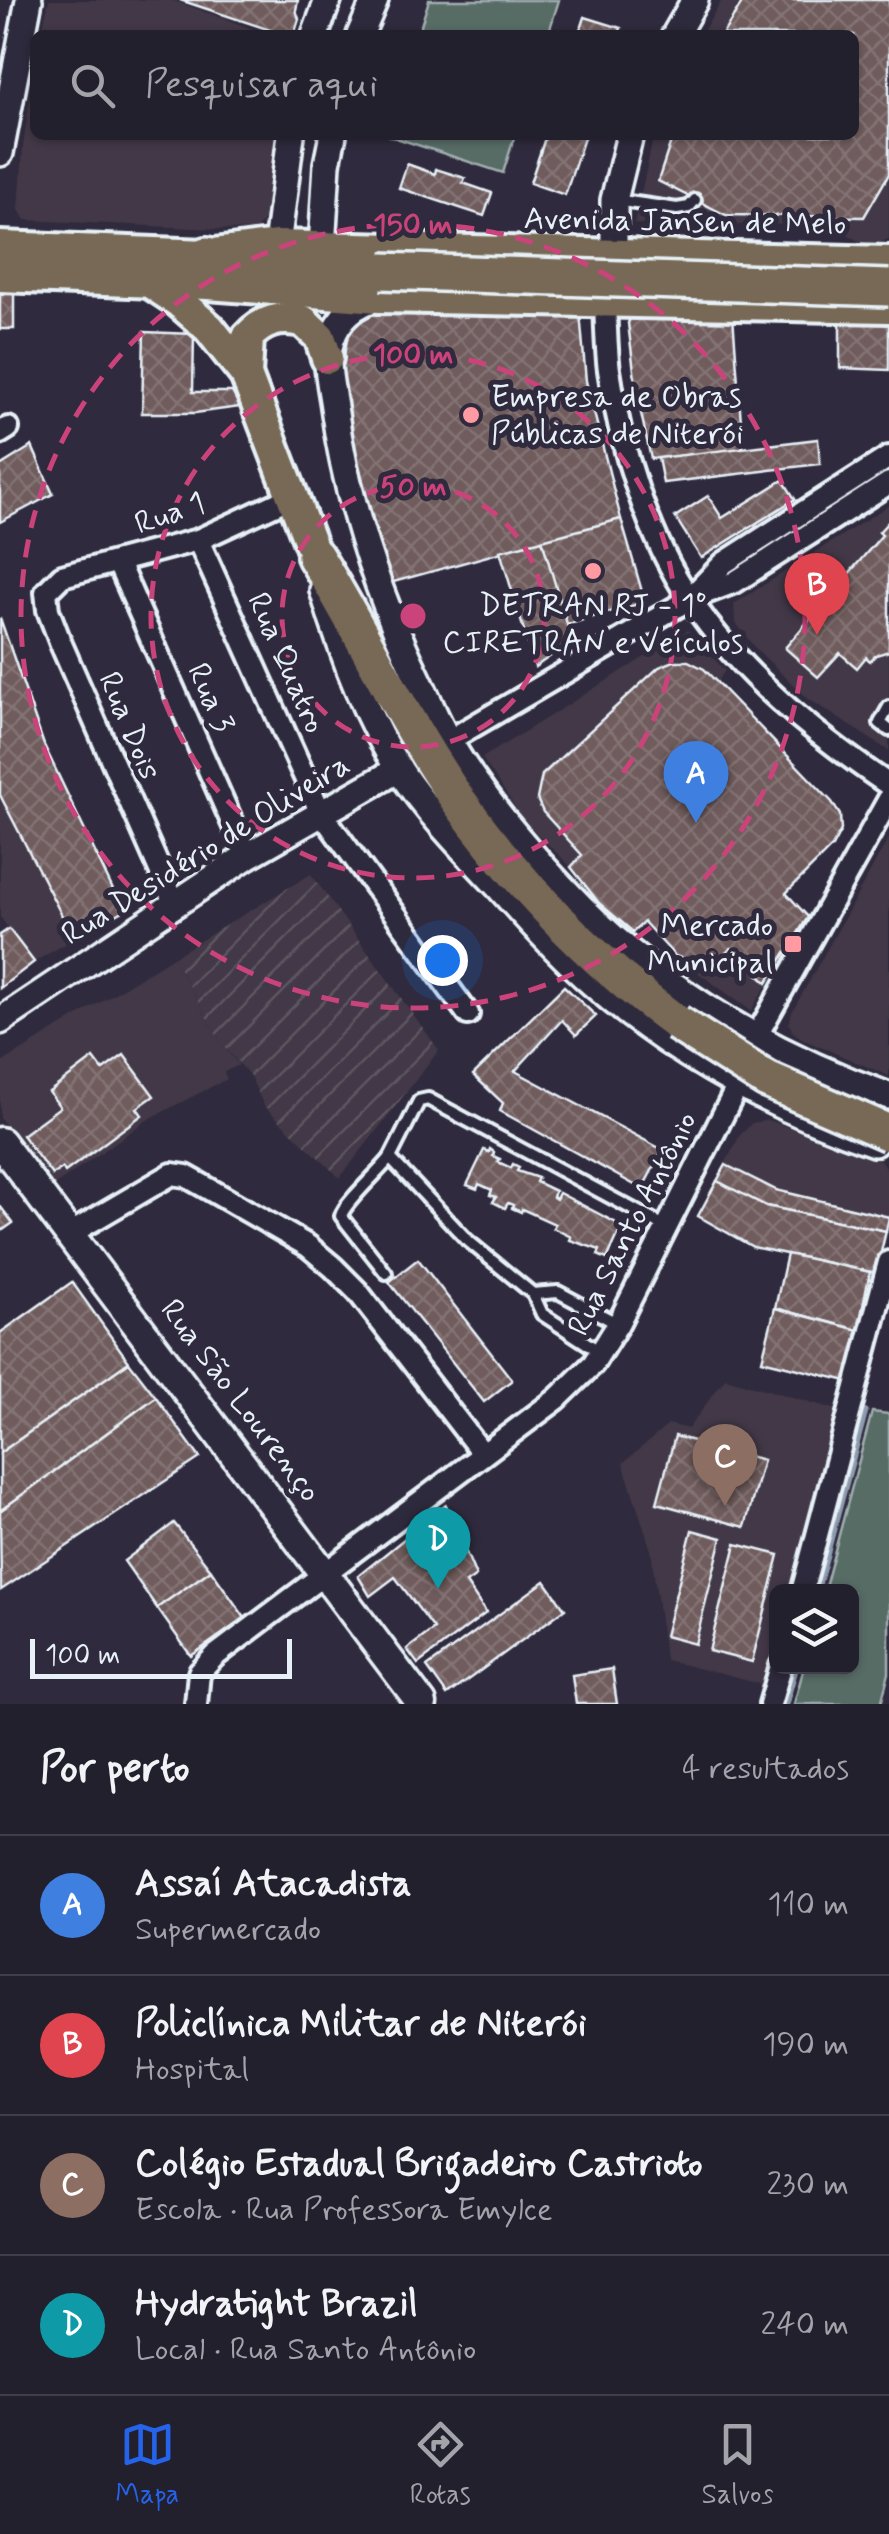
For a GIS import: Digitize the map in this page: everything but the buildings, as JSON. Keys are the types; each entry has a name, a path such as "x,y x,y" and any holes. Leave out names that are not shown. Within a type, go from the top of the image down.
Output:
{"highway":[{"path":"207,255 223,261 380,284 889,288"},
{"path":"316,556 422,742 481,830 567,929 621,981 677,1023 767,1080 889,1133"}],"main road":[{"name":"Avenida Jansen de Melo","path":"0,247 207,255 278,246 889,262"},
{"path":"798,306 812,299 818,287 816,278 799,261"},
{"path":"0,276 380,284 605,302 889,307"},
{"path":"149,282 209,328 246,375"},
{"path":"316,556 246,375 244,354 248,337 256,328 276,319 303,321 320,337 327,358"},
{"name":"Rua São Lourenço","path":"0,1142 422,1704"}],"street":[{"path":"0,153 29,0"},
{"path":"318,30 328,0"},
{"path":"362,30 375,0"},
{"path":"678,30 695,0"},
{"path":"278,246 290,140"},
{"path":"322,248 325,180 332,140"},
{"path":"614,254 614,200 629,140"},
{"path":"380,284 347,312 332,338 327,358 337,431 370,568 448,742 508,827 585,912 646,964 707,1008 756,1036 889,1096"},
{"path":"605,302 609,369 623,436 665,554 690,599 734,653 794,715 889,785"},
{"path":"690,599 724,563 889,457"},
{"path":"448,742 690,599 736,582 889,484"},
{"name":"Rua 1","path":"62,576 198,540 293,496"},
{"name":"Rua Quatro","path":"198,540 320,811 468,1014"},
{"path":"316,556 346,658 398,769 483,871 591,983 638,1021 738,1085 831,1128 889,1147"},
{"name":"Rua 3","path":"118,563 246,856"},
{"name":"Rua Dois","path":"62,576 46,592 48,610 174,902"},
{"name":"Rua Desidério de Oliveira","path":"0,1021 246,856 398,769"},
{"name":"Rua Santo Antônio","path":"196,1704 197,1682 206,1664 556,1399 601,1352 738,1085 756,1036 889,799"},
{"path":"68,1235 172,1174 186,1176 308,1246 333,1267 358,1292 482,1454"},
{"path":"804,1584 889,1262"},
{"path":"770,1704 779,1674"}],"lane":[{"path":"614,200 677,209 689,207 694,200"},
{"path":"889,707 880,723 889,730"},
{"path":"386,1273 341,1216 344,1206 390,1158 419,1101 428,1099 666,1227"},
{"path":"390,1158 466,1240 533,1294 542,1314 601,1352"},
{"path":"533,1294 558,1292 618,1324"}],"shaded area":[{"path":"49,0 172,0 256,30 42,30"},
{"path":"722,0 889,0 889,239 879,243 858,241 840,229 752,223 715,229 634,224 653,140 859,140 859,30 704,30"},
{"path":"30,97 30,140 275,140 265,218 256,231 25,220 19,210"},
{"path":"889,505 889,751 807,698 755,648 735,622 734,604"},
{"path":"0,618 44,745 123,911 34,962 0,917"},
{"path":"688,630 725,671 717,682 840,815 832,847 787,892 808,917 751,1011 675,956 644,922 599,903 571,867 525,822 482,758"},
{"path":"889,838 889,1076 804,1040 792,1031 789,1023"},
{"path":"311,874 439,1050 340,1178 264,1106 250,1076 221,1043 173,957"},
{"path":"173,957 221,1043 239,1065 224,1072 227,1079 147,1120 51,1188 0,1118 0,1064"},
{"path":"767,1120 868,1154 880,1160 889,1172 889,1220 876,1273 753,1247 698,1216 740,1135 752,1123"},
{"path":"725,1378 838,1410 792,1584 769,1584 769,1667 764,1685 665,1660 651,1550 623,1463 669,1424 688,1429"}],"green space":[{"path":"429,0 559,0 550,30 420,30"},
{"path":"402,140 513,140 503,173"},
{"path":"872,1412 889,1414 889,1673 881,1704 794,1704 802,1674 859,1674 859,1584 826,1584"}],"waterway":[{"path":"332,30 342,0"},
{"path":"819,1584 866,1411"},
{"path":"786,1704 795,1674"}],"place":[{"name":"Empresa de Obras Públicas de Niterói","path":"471,415"},
{"name":"DETRAN RJ - 1º CIRETRAN e Veículos","path":"593,571"},
{"name":"Policlínica Militar de Niterói","path":"817,635"},
{"name":"Assaí Atacadista","path":"696,823"},
{"name":"Mercado Municipal","path":"793,944"},
{"name":"Colégio Estadual Brigadeiro Castrioto","path":"725,1506"},
{"name":"Hydratight Brazil","path":"438,1589"}]}
